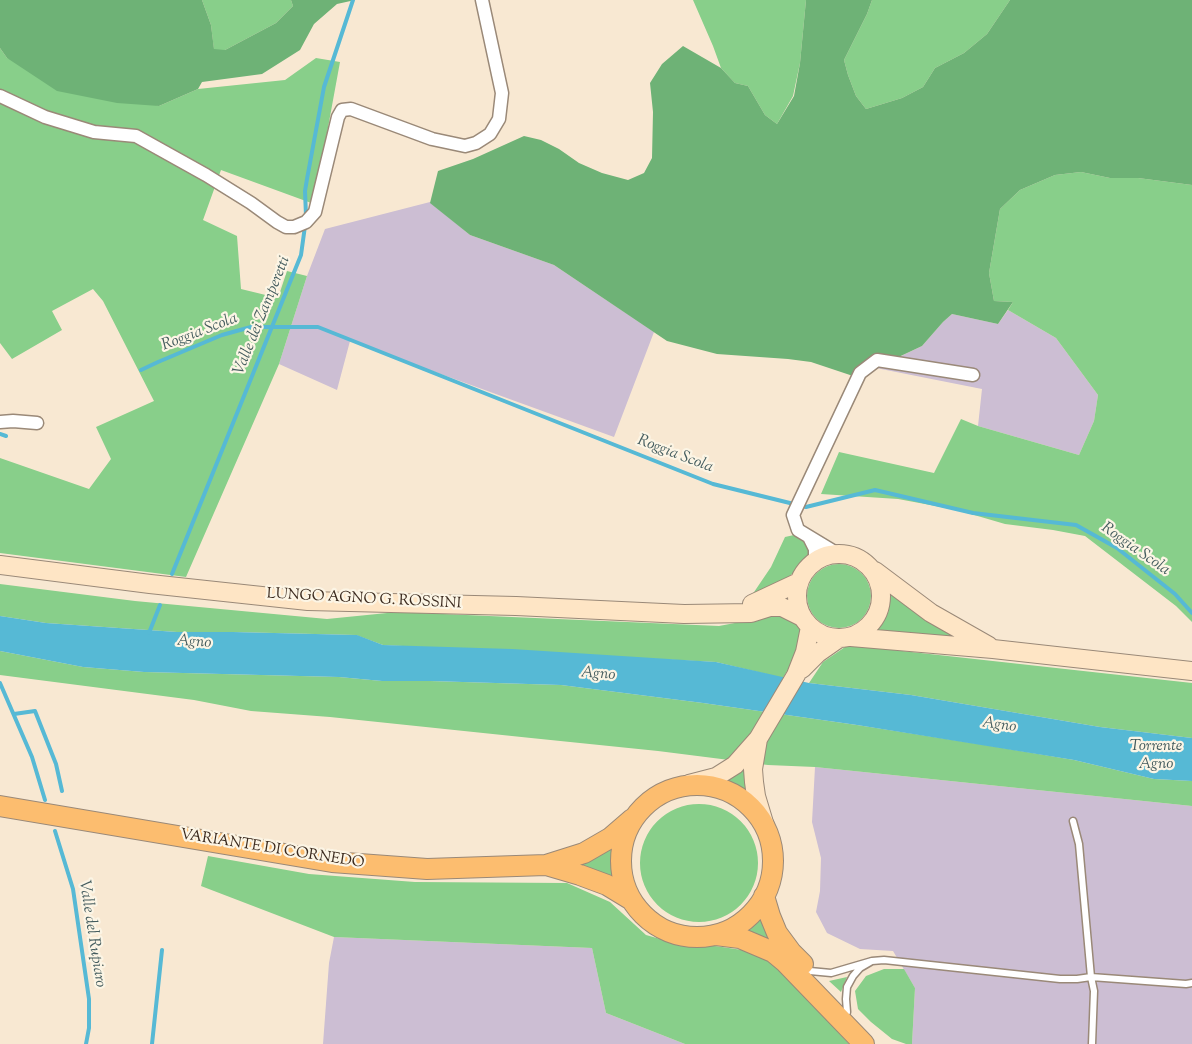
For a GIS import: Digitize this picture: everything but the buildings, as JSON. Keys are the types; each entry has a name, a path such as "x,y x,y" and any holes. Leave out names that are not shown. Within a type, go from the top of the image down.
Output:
{"main road":[{"name":"LUNGO AGNO G. ROSSINI","path":"730,613 799,582 804,572 812,564 821,557 836,553 850,555 864,561 874,571 930,612 993,648"},
{"name":"LUNGO AGNO G. ROSSINI","path":"0,565 308,601 516,606 684,614 751,613 770,607 782,607 806,622 819,633 828,637 993,648 1192,671"},
{"path":"546,865 584,853 610,838 632,819 647,802 667,790 716,777 735,765 758,739 812,652 862,632 872,623 880,611 882,597 880,584 874,571"},
{"path":"799,582 798,606 806,622 812,652"},
{"path":"716,935 735,926 752,914 764,896 772,873 772,849 756,796 754,782 753,769 758,739"},
{"path":"689,784 712,786 734,793 752,807 765,826"},
{"name":"VARIANTE DI CORNEDO","path":"0,806 332,862 427,869 546,865"},
{"path":"632,819 623,838 620,859 622,880 630,899 646,918 667,931 691,937 716,935 740,938 773,952 864,1044"},
{"path":"546,865 607,885 630,899"},
{"path":"764,896 777,933 791,952 878,1044"}],"street":[{"path":"0,96 45,117 94,132 136,136 206,175 277,222 286,227 294,227 306,222 316,212 338,116 342,110 351,109 432,139 465,146 490,134 499,120 502,93 482,0"},
{"path":"836,553 798,530 793,515 860,373 877,360 973,375"},
{"path":"0,422 36,423"},
{"path":"809,537 815,549 815,557 812,564"}],"lane":[{"path":"1073,821 1079,844 1091,977 1094,991 1092,1044"},
{"path":"810,971 831,973 872,961 884,960 1060,979 1091,977 1192,983"},
{"path":"847,1012 847,987 860,968 872,961"}],"shaded area":[{"path":"430,202 470,235 554,265 654,332 614,437 350,341 337,390 279,364 307,276 325,229"},
{"path":"1008,310 1056,338 1098,395 1094,421 1079,455 978,426 982,389 876,368 922,346 952,314 998,324"},
{"path":"815,767 1192,806 1192,1044 912,1044 915,988 893,951 860,949 827,933 816,912 820,891 821,858 812,822"},
{"path":"334,937 592,948 606,1013 685,1044 323,1044 329,963"}],"green space":[{"path":"0,0 202,0 211,25 214,49 225,50 276,23 293,6 291,0 355,0 337,4 314,24 300,50 262,74 202,82 198,89 159,106 117,103 57,91 7,58 0,48"},
{"path":"202,0 291,0 293,6 276,23 225,50 214,50 211,25"},
{"path":"693,0 806,0 800,63 793,96 777,124 765,115 748,86 735,83 721,68"},
{"path":"806,0 872,0 844,60 856,96 866,109 902,98 923,87 935,68 964,53 987,34 1010,0 1192,0 1192,185 1138,178 1110,178 1081,172 1055,175 1020,190 1000,209 989,273 994,301 1013,302 998,324 952,314 922,346 856,377 811,362 717,354 667,341 554,265 470,235 430,203 438,171 473,159 524,136 541,140 559,149 579,163 602,173 628,180 644,173 652,158 653,112 650,83 662,64 683,46 721,68 735,83 748,86 765,115 777,124 794,96 800,63"},
{"path":"872,0 1010,0 987,34 964,53 935,68 923,87 902,98 866,109 856,96 844,60"},
{"path":"0,48 7,58 159,106 198,89 285,80 316,58 340,62 314,204 221,170 203,220 237,236 241,289 278,298 287,271 307,276 279,364 186,577 0,553 0,458 89,489 111,459 96,427 154,401 103,301 93,289 52,311 62,330 12,359 0,343"},
{"path":"1081,172 1110,178 1138,178 1192,185 1192,622 1176,606 1085,536 1005,524 957,510 898,499 821,494 839,452 934,473 961,419 978,426 1079,455 1094,421 1098,395 1056,338 1008,310 1013,302 994,301 989,273 1000,209 1020,190 1055,175"},
{"path":"794,535 801,538 807,545 809,553 804,563 782,583 750,598 771,567 785,537"},
{"path":"839,564 857,570 865,578 871,596 865,614 857,622 839,628 821,622 813,614 807,596 813,578 821,570"},
{"path":"0,584 135,601 327,619 397,612 719,626 756,619 773,613 792,618 802,631 800,649 783,678 716,662 383,645 356,635 177,632 46,623 0,616"},
{"path":"891,592 972,644 875,633 888,613"},
{"path":"848,645 1192,683 1192,738 1100,727 911,695 809,683 823,662"},
{"path":"0,651 83,667 144,672 339,677 382,681 561,685 703,703 985,745 1074,760 1154,779 1192,781 1192,806 815,767 751,763 751,795 738,787 724,782 745,762 658,751 330,717 251,711 194,700 0,675"},
{"path":"699,804 721,809 741,821 753,841 758,863 753,885 741,905 721,917 699,922 677,917 657,905 645,885 640,863 645,841 657,821 677,809"},
{"path":"613,846 611,866 616,885 568,867"},
{"path":"208,856 309,874 415,882 567,883 610,902 646,935 685,946 715,946 749,951 775,964 849,1044 685,1044 606,1013 592,948 334,937 201,886"},
{"path":"764,916 782,952 742,934"},
{"path":"884,969 904,969 915,988 912,1044 892,1039 858,1009 855,991 866,976"},
{"path":"847,977 841,992 829,981"}],"water":[{"name":"Torrente Agno","path":"0,616 46,623 177,632 357,635 383,645 512,649 716,662 809,683 911,695 1100,727 1192,738 1192,781 1154,779 1074,760 857,725 561,685 382,681 339,677 144,672 83,667 0,651"}],"waterway":[{"name":"Valle dei Zamperetti","path":"306,216 305,191 324,87 353,0"},
{"name":"Valle dei Zamperetti","path":"172,574 301,255 305,226"},
{"name":"Roggia Scola","path":"141,370 222,335 251,327 318,327 713,484 806,507 875,490 973,513 1076,525 1117,548 1175,594 1192,613"},
{"name":"Roggia Scola","path":"0,434 6,436"},
{"name":"Valle dei Zamperetti","path":"149,633 160,605"},
{"name":"Valle del Rupiaro","path":"0,683 32,757 45,800"},
{"path":"14,714 35,711 56,764 62,791"},
{"name":"Valle del Rupiaro","path":"55,831 73,889 89,999 89,1028 86,1044"},
{"path":"152,1044 162,950"}],"water label":[{"name":"Agno","path":"194,643"},
{"name":"Agno","path":"598,675"},
{"name":"Agno","path":"999,726"}]}
